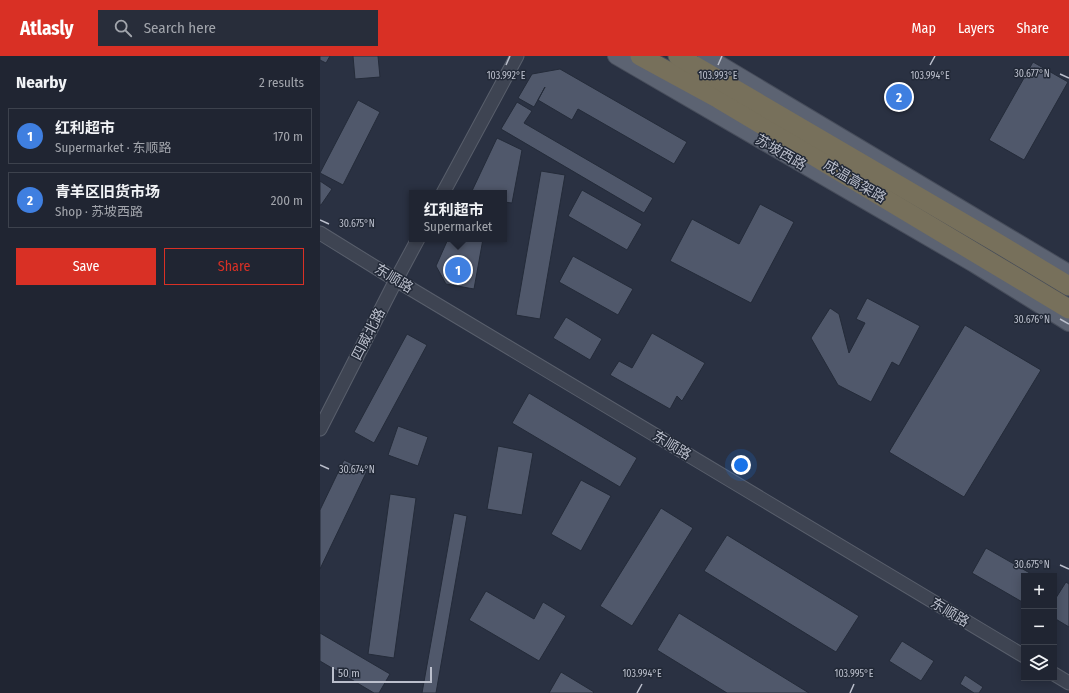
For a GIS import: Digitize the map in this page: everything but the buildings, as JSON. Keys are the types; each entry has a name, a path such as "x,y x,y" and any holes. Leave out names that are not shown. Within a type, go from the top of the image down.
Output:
{"highway":[{"name":"成温高架路","path":"640,56 719,100 1069,310"},
{"path":"678,56 994,240 1069,286"}],"main road":[{"name":"苏坡西路","path":"616,56 974,264 1069,323"},
{"path":"706,56 1069,273"}],"street":[{"path":"445,190 516,56"},
{"name":"东顺路","path":"320,233 1021,654"},
{"name":"四威北路","path":"320,429 416,242"},
{"path":"1057,676 1069,683"}],"place":[{"name":"青羊区旧货市场","path":"899,97"},
{"name":"红利超市","path":"458,270"}]}
